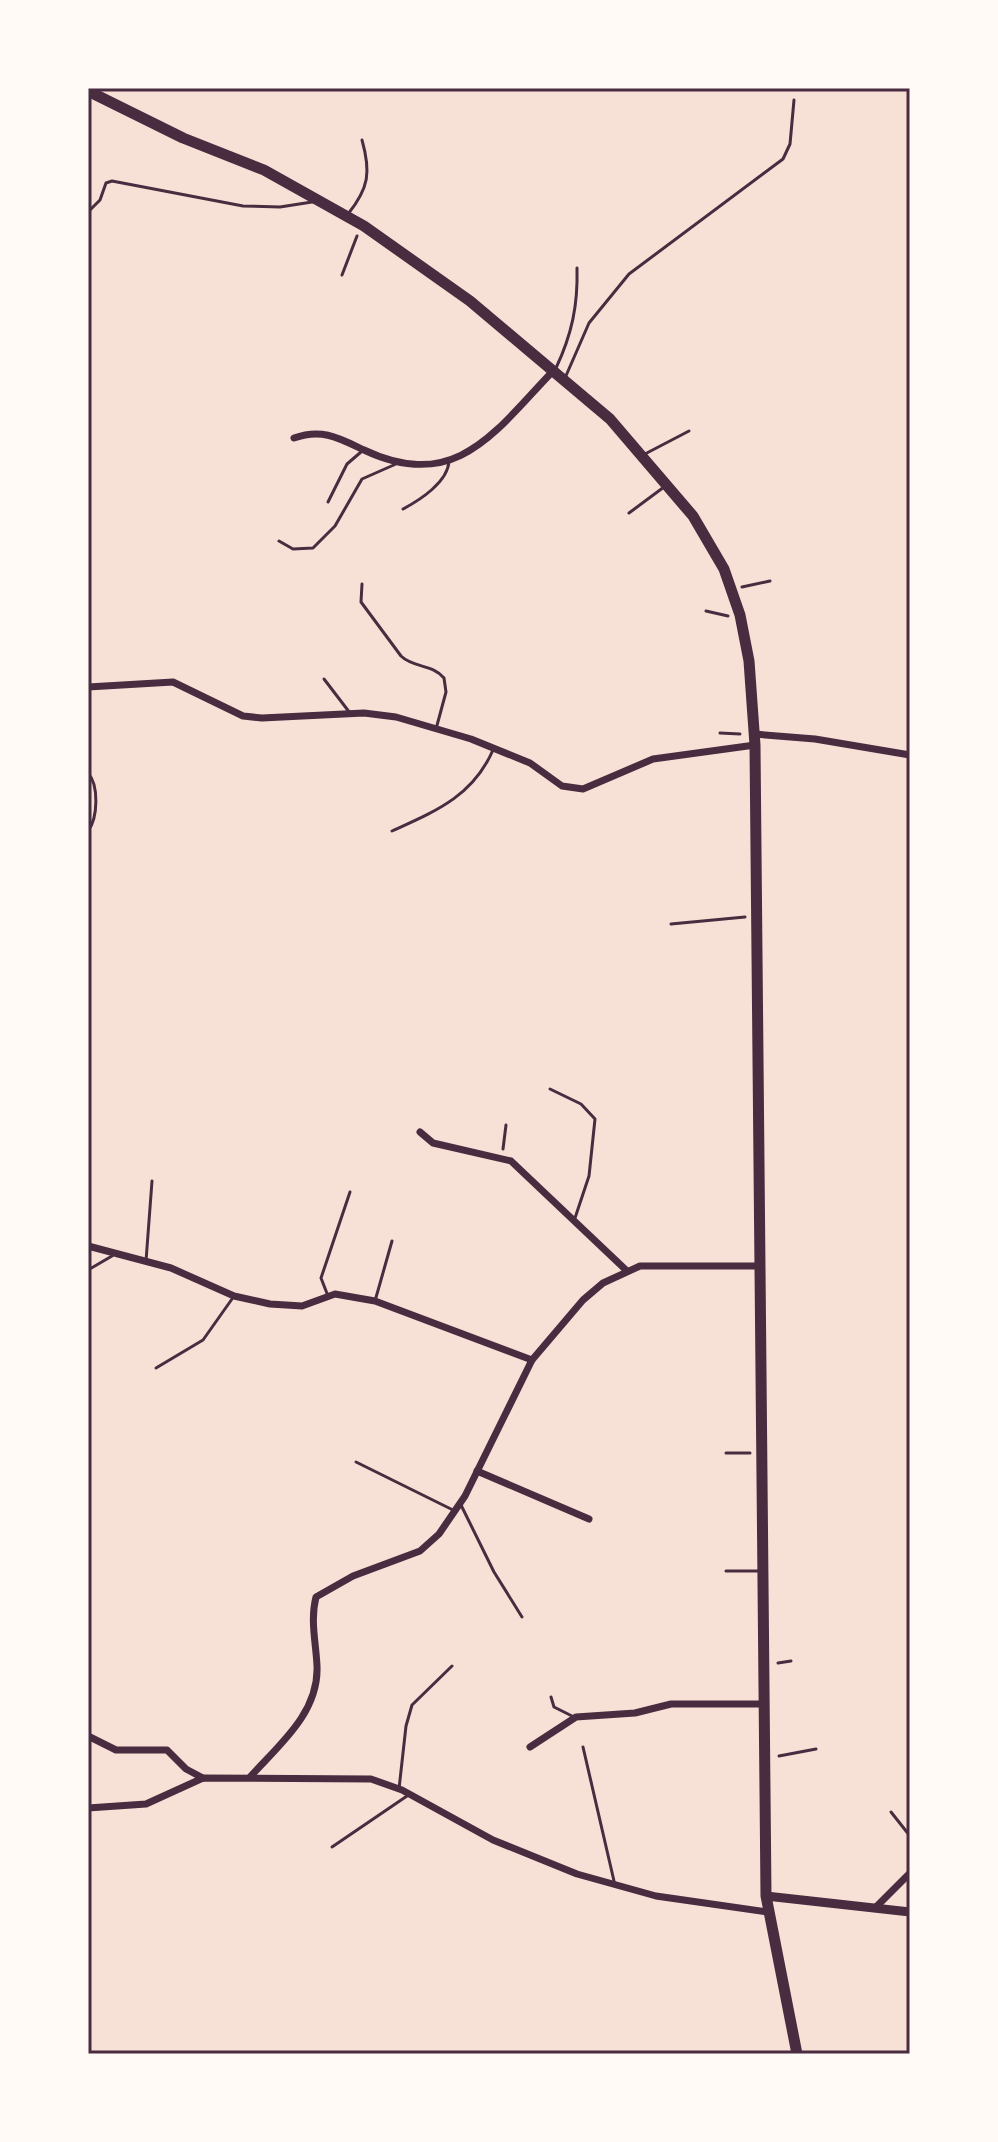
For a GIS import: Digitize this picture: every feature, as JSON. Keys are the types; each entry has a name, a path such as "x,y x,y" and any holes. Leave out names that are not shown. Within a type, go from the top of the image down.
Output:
{"highway":[{"path":"88,91 183,138 264,170 364,226 470,301 565,378 643,455 693,516 724,569 731,588 749,661 755,740 766,1896 797,2054"}],"street":[{"path":"294,438 317,432 399,462 449,461 479,446 554,370"},
{"path":"88,687 173,682 243,716 272,718 377,713 436,729 530,763 562,786 583,789 653,759 755,740 815,739 910,755"},
{"path":"420,1132 433,1143 502,1157 520,1168 626,1270"},
{"path":"88,1246 146,1261 234,1296 294,1307 328,1296 350,1295 375,1301 532,1360"},
{"path":"250,1777 298,1724 314,1695 317,1669 313,1610 316,1597 353,1576 420,1551 439,1534 460,1503 532,1360 583,1300 603,1283 626,1270 657,1264 760,1266"},
{"path":"477,1471 589,1519"},
{"path":"530,1747 576,1717 627,1714 671,1704 763,1704"},
{"path":"88,1736 116,1750 167,1750 186,1769 203,1778"},
{"path":"88,1808 146,1804 203,1778 371,1779 410,1794 493,1840 544,1862 614,1885 699,1904 767,1912"},
{"path":"877,1906 910,1873"},
{"path":"766,1896 910,1912"}],"lane":[{"path":"565,378 589,323 629,274 783,159 790,144 794,100"},
{"path":"346,217 368,183 370,166 362,140"},
{"path":"88,212 100,200 106,183 112,181 243,206 280,207 316,201"},
{"path":"554,370 572,328 578,302 577,268"},
{"path":"643,455 689,431"},
{"path":"328,502 347,464 365,450"},
{"path":"403,509 439,482 447,473 449,461"},
{"path":"279,541 293,549 313,548 335,526 350,493 362,479 399,462"},
{"path":"629,513 667,484"},
{"path":"362,584 359,590 361,602 401,656 406,661 434,669 444,678 446,692 436,729"},
{"path":"324,679 350,713"},
{"path":"392,831 465,793 483,771 493,750"},
{"path":"88,773 95,783 93,820 88,831"},
{"path":"550,1089 581,1104 595,1119 589,1176 574,1221"},
{"path":"146,1261 152,1181"},
{"path":"328,1296 321,1278 350,1192"},
{"path":"375,1301 392,1241"},
{"path":"88,1270 115,1253"},
{"path":"156,1368 203,1340 234,1296"},
{"path":"356,1462 455,1511"},
{"path":"460,1503 494,1572 522,1617"},
{"path":"726,1571 762,1571"},
{"path":"399,1789 406,1726 412,1705 452,1666"},
{"path":"551,1697 558,1710 576,1717"},
{"path":"583,1747 614,1885"},
{"path":"332,1847 410,1794"},
{"path":"891,1812 910,1836"}],"path":[{"path":"342,275 355,239 364,226"},
{"path":"731,588 770,581"},
{"path":"706,611 721,617 740,615"},
{"path":"720,733 755,740"},
{"path":"671,924 756,916"},
{"path":"502,1157 506,1125"},
{"path":"726,1453 761,1450"},
{"path":"764,1760 816,1749"}]}
